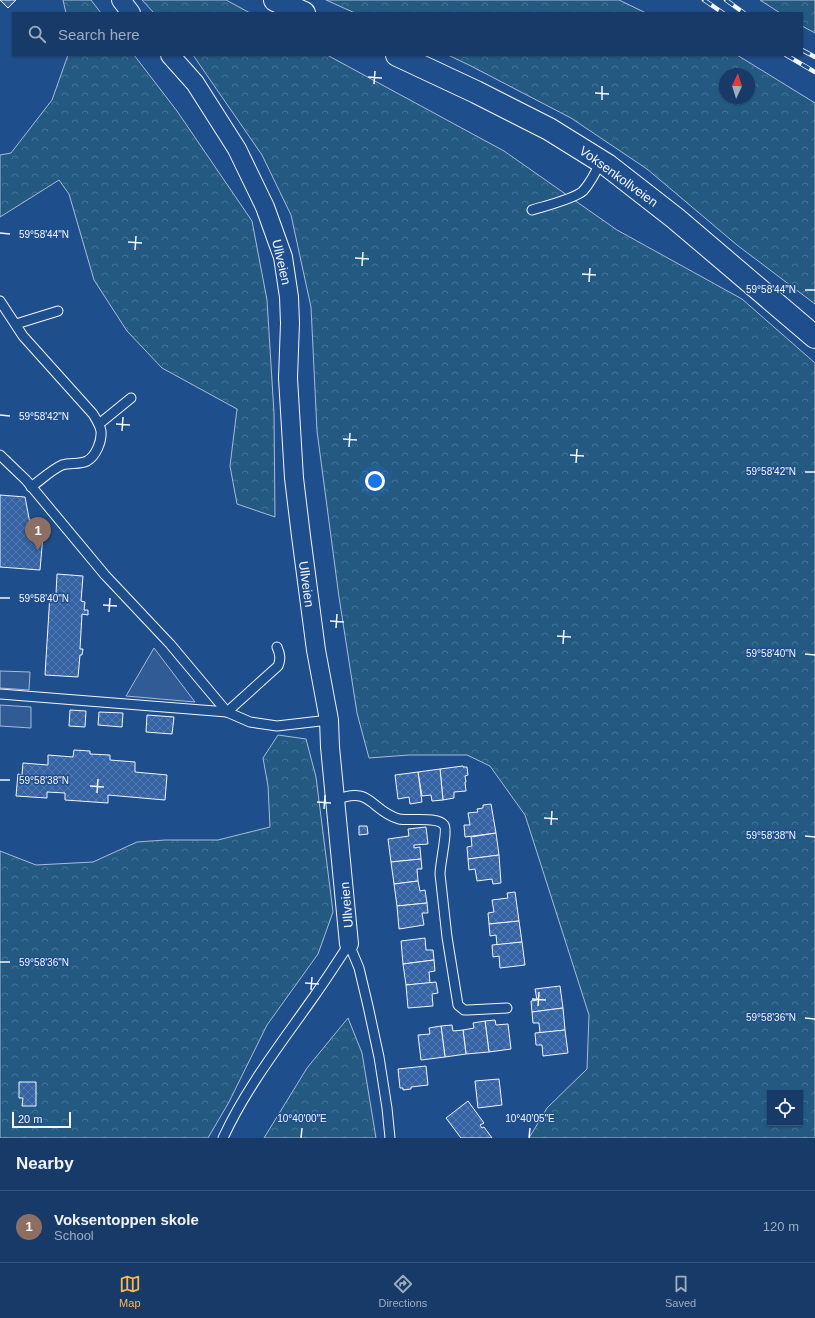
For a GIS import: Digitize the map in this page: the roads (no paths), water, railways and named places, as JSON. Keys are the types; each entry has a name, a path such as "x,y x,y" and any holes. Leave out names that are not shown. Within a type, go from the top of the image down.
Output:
{"main road":[{"path":"275,0 302,12"},
{"name":"Voksenkollveien","path":"399,56 543,126 601,161 624,177 675,218 815,337"}],"street":[{"path":"121,0 130,12"},
{"name":"Ullveien","path":"171,56 195,83 237,149 265,207 283,257 289,297 290,323 288,378 294,478 316,650 329,720 330,747 349,944"}],"lane":[{"path":"532,210 553,204 582,191 593,178 601,161"},
{"path":"0,301 23,336 93,414 101,431 98,448 91,458 86,462 68,463 58,467 31,487"},
{"path":"16,324 58,310"},
{"path":"99,424 131,398"},
{"path":"0,455 31,487 105,575 170,644 227,712"},
{"path":"227,712 278,666 280,655 276,647"},
{"path":"0,694 227,712 250,722 277,726 329,720"},
{"path":"336,800 348,795 357,795 390,815 398,818 435,820 444,824 446,832 441,858 440,874 448,945 458,1005 464,1010 507,1008"},
{"path":"223,1138 256,1079 285,1036 327,979 349,944"},
{"name":"Ullveien","path":"349,944 359,968 379,1057 390,1138"}],"railway":[{"path":"704,0 722,12"},
{"path":"726,0 743,12"},
{"path":"803,51 815,57"},
{"path":"788,56 815,72"}],"place":[{"name":"Voksentoppen skole","path":"38,550"}]}
